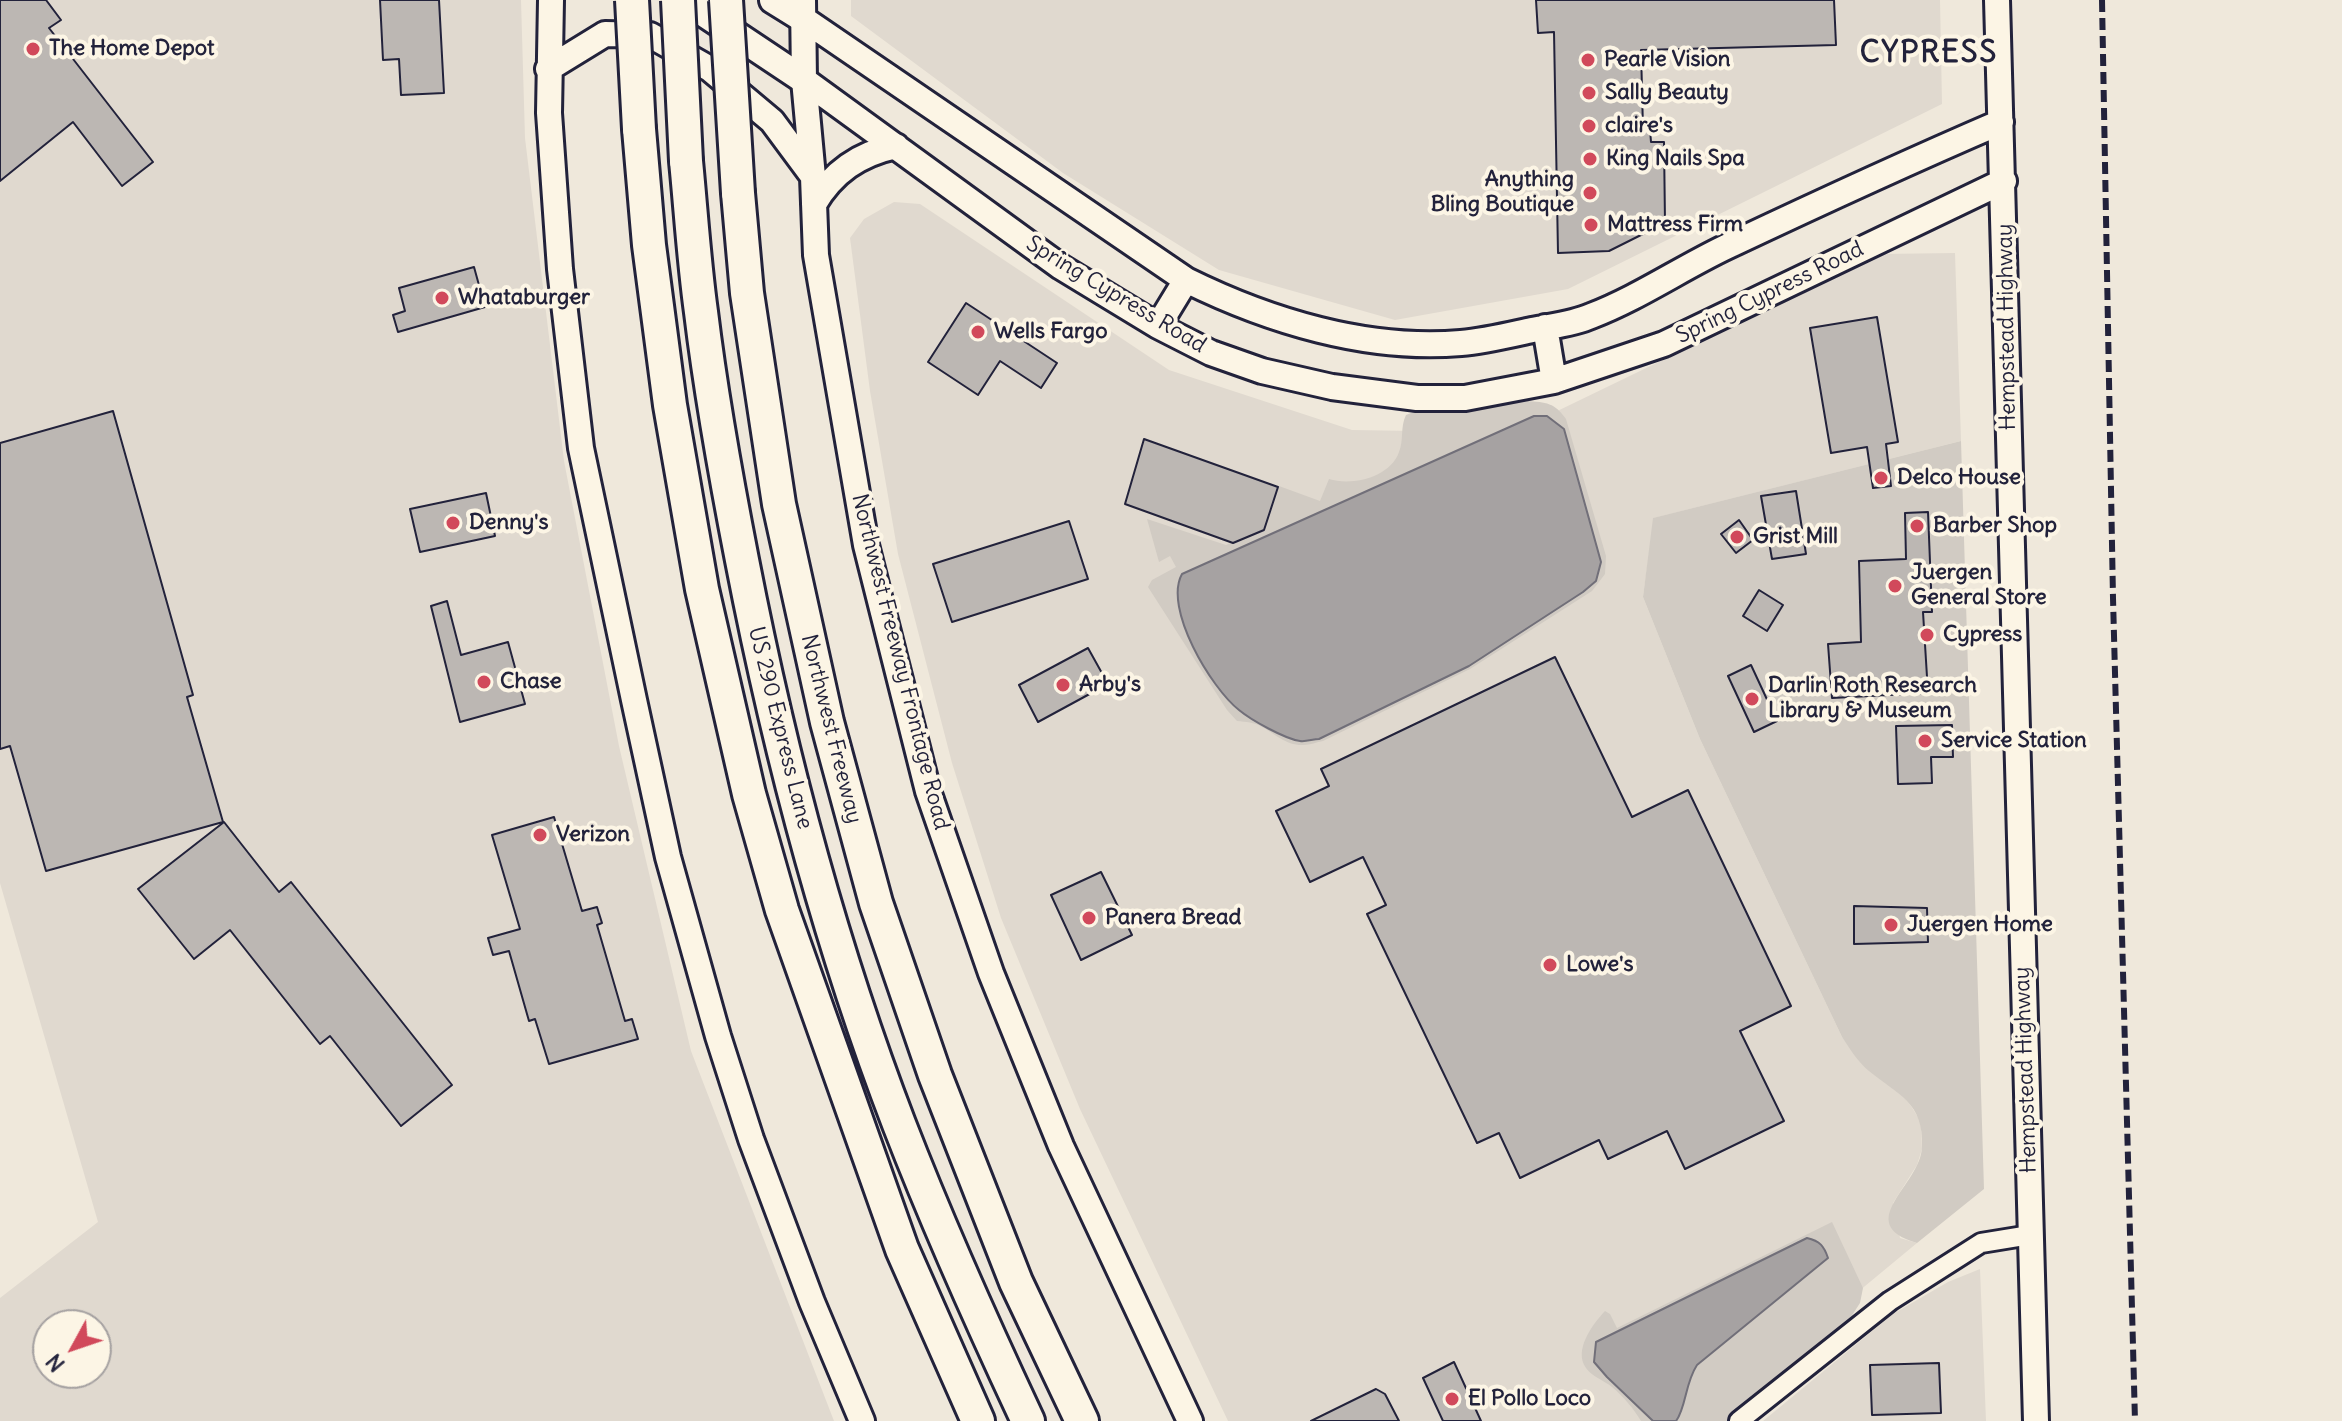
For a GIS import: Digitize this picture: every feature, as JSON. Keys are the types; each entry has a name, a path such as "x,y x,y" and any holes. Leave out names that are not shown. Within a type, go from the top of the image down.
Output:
{"highway":[{"path":"632,0 639,129 659,325 689,522 749,794 782,910 902,1249 978,1421"},
{"name":"US 290 Express Lane","path":"681,0 686,161 701,313 727,481 761,656 794,795 853,993 899,1123 967,1292 1028,1421"},
{"name":"Northwest Freeway","path":"726,0 747,293 779,504 827,722 876,903 935,1075 1016,1282 1082,1421"}],"main road":[{"name":"Spring Cypress Road","path":"681,0 804,80"},
{"path":"773,0 802,9"}],"street":[{"path":"551,0 548,69 560,269 581,448 668,857 718,1036 751,1139 812,1302 862,1421"},
{"name":"Hempstead Highway","path":"1997,0 2036,1421"},
{"path":"802,9 1186,280 1232,303 1278,319 1341,334 1384,340 1461,343 1588,318 1642,294 1711,254 1882,173 2001,122"},
{"name":"Northwest Freeway Frontage Road","path":"802,9 816,255 866,545 928,791 991,973 1061,1146 1190,1421"},
{"path":"548,69 605,34 650,35 710,69 772,121 813,177"},
{"name":"Spring Cypress Road","path":"804,80 1061,267 1158,326 1211,353 1262,371 1332,387 1417,398 1465,398 1554,381 1664,344 2004,181"},
{"path":"814,204 842,170 867,154 896,146"},
{"path":"1158,326 1186,280"},
{"path":"1545,327 1554,381"},
{"path":"1739,1421 1916,1283 1981,1243 2030,1235"}],"shaded area":[{"path":"0,0 521,0 525,138 564,461 619,746 691,1051 834,1421 0,1421 0,1298 98,1222 0,883"},
{"path":"851,0 1940,0 1942,104 1568,289 1395,320 1219,270 1063,173 851,16"},
{"path":"894,202 920,204 1169,370 1352,430 1416,431 1547,416 1882,254 1955,253 1961,441 1654,518 1643,597 1700,739 1842,1037 1869,1070 1898,1090 1921,1122 1922,1149 1917,1165 1893,1203 1900,1238 1917,1243 1702,1421 1228,1421 1080,1109 1001,918 952,763 898,554 870,391 850,238 864,219"},
{"path":"1527,401 1550,404 1566,419 1606,556 1605,574 1592,591 1470,669 1323,741 1292,744 1256,724 1237,721 1148,587 1152,580 1176,567 1170,556 1159,562 1147,519 1226,545 1262,529 1279,486 1320,501 1329,479 1358,480 1379,474 1399,452 1406,415 1416,411 1455,411"},
{"path":"1534,416 1547,416 1564,429 1601,562 1596,581 1469,666 1319,739 1302,741 1286,737 1251,719 1228,699 1204,666 1184,626 1178,589 1182,574"},
{"path":"1961,441 1984,1189 1917,1243 1898,1235 1890,1225 1889,1214 1919,1161 1922,1147 1919,1120 1907,1101 1865,1067 1842,1037 1700,739 1643,597 1653,518"},
{"path":"1832,1222 1863,1288 1860,1303 1849,1320 1727,1421 1641,1421 1620,1394 1586,1368 1583,1345 1605,1311 1617,1328"},
{"path":"1807,1238 1821,1245 1828,1258 1697,1365 1676,1421 1653,1421 1594,1362 1596,1342"},
{"path":"1980,1269 1986,1421 1763,1421 1893,1314 1948,1282"}],"building":[{"path":"0,0 46,0 61,20 49,28 153,162 122,186 73,122 0,181"},
{"path":"380,0 439,0 444,93 401,95 399,59 383,60"},
{"path":"1536,0 1834,0 1836,45 1641,50 1643,129 1650,129 1651,142 1664,142 1665,223 1609,251 1558,253 1554,32 1538,33"},
{"name":"Whataburger","path":"474,267 485,307 398,332 393,315 405,311 399,288"},
{"name":"Wells Fargo","path":"966,303 1057,363 1041,388 1000,361 978,395 928,362"},
{"path":"1877,317 1898,442 1886,444 1891,486 1873,488 1867,447 1831,453 1810,328"},
{"path":"113,411 193,695 187,697 223,822 46,871 10,746 0,749 0,443"},
{"path":"1144,439 1278,487 1264,530 1233,543 1125,504"},
{"path":"1796,491 1806,554 1772,559 1761,496"},
{"name":"Denny's","path":"486,493 495,536 420,552 410,509"},
{"path":"1928,512 1932,612 1923,612 1928,693 1832,698 1828,644 1861,642 1859,561 1906,559 1905,513"},
{"name":"Grist Mill","path":"1739,520 1753,540 1736,553 1721,534"},
{"path":"1069,521 1088,579 952,622 933,564"},
{"path":"1759,590 1783,605 1767,631 1743,616"},
{"name":"Chase","path":"447,601 461,655 508,642 525,704 460,722 431,606"},
{"name":"Arby's","path":"1088,648 1108,684 1038,722 1019,685"},
{"path":"1555,657 1632,817 1688,790 1791,1006 1740,1031 1784,1121 1685,1169 1667,1131 1608,1159 1599,1140 1520,1178 1499,1133 1477,1143 1367,914 1386,905 1363,857 1310,882 1276,811 1329,786 1321,769"},
{"name":"Darlin Roth Research Library & Museum","path":"1751,665 1777,721 1754,732 1728,676"},
{"name":"Service Station","path":"1952,725 1953,757 1931,757 1932,783 1898,784 1896,726"},
{"path":"554,817 582,911 597,907 602,923 597,925 625,1021 632,1019 638,1039 549,1064 535,1019 529,1021 509,951 493,955 488,938 520,929 492,835"},
{"path":"224,822 279,892 291,882 452,1085 401,1126 330,1036 320,1044 230,930 194,959 138,889"},
{"path":"1101,872 1132,935 1081,960 1051,895"},
{"name":"Juergen Home","path":"1854,906 1927,908 1928,942 1854,944"},
{"name":"El Pollo Loco","path":"1454,1362 1481,1421 1443,1421 1423,1378"},
{"path":"1939,1363 1941,1413 1872,1415 1870,1365"},
{"path":"1376,1389 1385,1394 1399,1421 1311,1421"}],"railway":[{"path":"2102,0 2113,598 2135,1421"}],"place":[{"name":"The Home Depot","path":"33,49"},
{"name":"Pearle Vision","path":"1588,60"},
{"name":"Sally Beauty","path":"1589,93"},
{"name":"claire's","path":"1589,126"},
{"name":"King Nails Spa","path":"1590,159"},
{"name":"Anything Bling Boutique","path":"1590,193"},
{"name":"Mattress Firm","path":"1591,225"},
{"name":"Whataburger","path":"442,298"},
{"name":"Wells Fargo","path":"978,332"},
{"name":"Delco House","path":"1881,478"},
{"name":"Denny's","path":"453,523"},
{"name":"Barber Shop","path":"1917,526"},
{"name":"Grist Mill","path":"1737,537"},
{"name":"Juergen General Store","path":"1895,586"},
{"name":"Cypress","path":"1927,635"},
{"name":"Chase","path":"484,682"},
{"name":"Arby's","path":"1063,685"},
{"name":"Darlin Roth Research Library & Museum","path":"1752,699"},
{"name":"Service Station","path":"1925,741"},
{"name":"Verizon","path":"540,835"},
{"name":"Panera Bread","path":"1089,918"},
{"name":"Juergen Home","path":"1891,925"},
{"name":"Lowe's","path":"1550,965"},
{"name":"El Pollo Loco","path":"1452,1399"}],"district":[{"name":"CYPRESS","path":"1929,53"}]}
